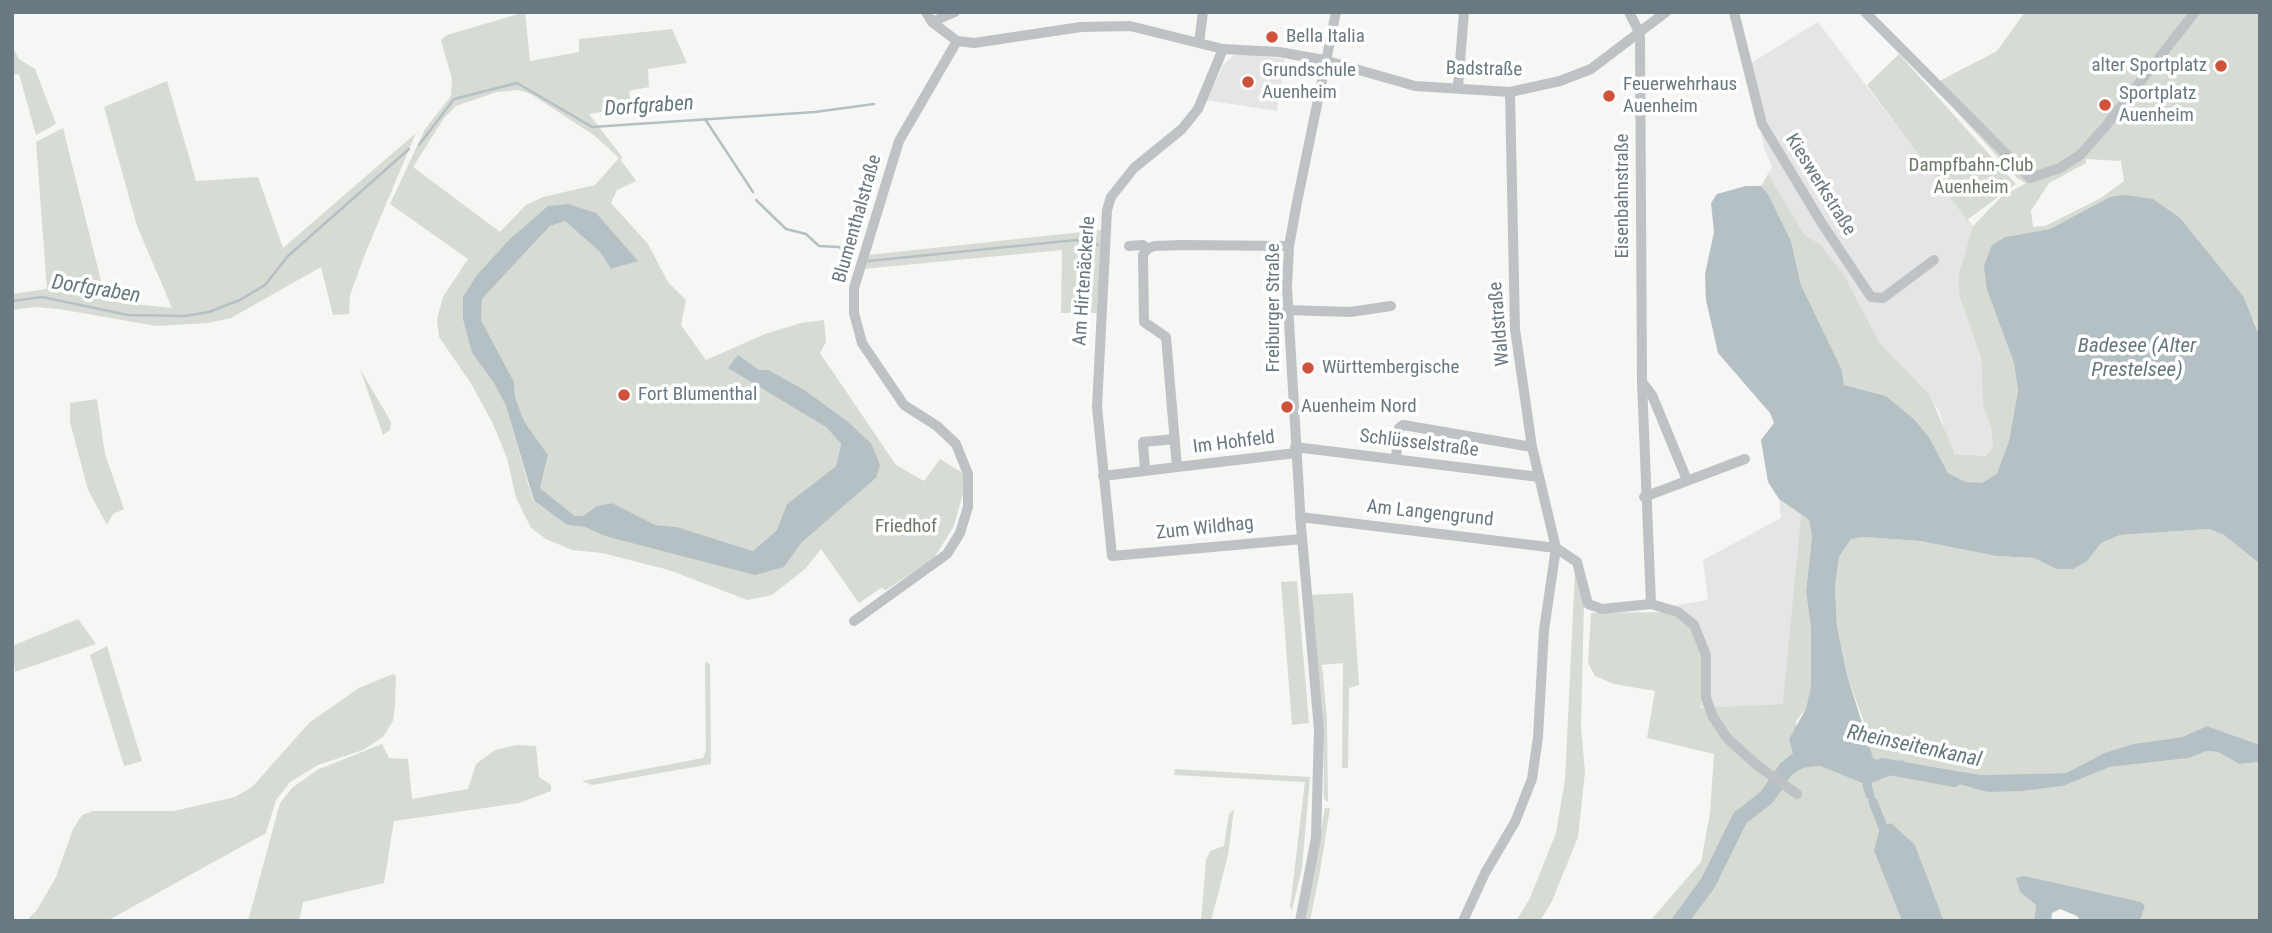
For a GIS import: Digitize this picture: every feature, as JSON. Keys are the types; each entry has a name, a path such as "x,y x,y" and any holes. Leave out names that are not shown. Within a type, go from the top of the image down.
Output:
{"street":[{"path":"929,17 955,12"},
{"path":"1199,43 1203,12"},
{"name":"Freiburger Straße","path":"1300,921 1317,838 1319,730 1295,450 1287,310 1289,246 1324,60 1336,12"},
{"path":"1458,87 1464,12"},
{"name":"Eisenbahnstraße","path":"1629,12 1640,34 1644,497 1651,604"},
{"name":"Badstraße","path":"957,41 974,43 1002,40 1096,25 1130,26 1223,49 1279,52 1324,60 1394,82 1510,92 1575,76 1604,61 1666,12"},
{"name":"Kieswerkstraße","path":"1734,12 1762,124 1871,297 1884,299 1934,260"},
{"path":"1865,12 2030,178 2060,168 2080,155 2195,12"},
{"path":"929,17 957,41"},
{"name":"Blumenthalstraße","path":"854,621 947,554 960,533 968,507 968,474 956,443 937,426 904,405 862,343 854,313 854,288 899,141 957,41"},
{"name":"Am Hirtenäckerle","path":"1112,556 1097,368 1107,210 1111,197 1134,168 1182,129 1198,109 1223,49"},
{"name":"Waldstraße","path":"1463,921 1485,873 1515,822 1532,779 1538,737 1544,630 1556,548 1532,447 1514,317 1510,92"},
{"path":"1129,246 1143,245 1147,249 1182,245 1289,246"},
{"name":"Im Hohfeld","path":"1147,249 1143,255 1144,322 1166,337 1177,467"},
{"path":"1287,310 1350,312 1391,306"},
{"name":"Eisenbahnstraße","path":"1642,382 1652,395 1687,480"},
{"path":"1396,458 1399,428 1404,425 1532,447"},
{"name":"Im Hohfeld","path":"1145,471 1143,442 1175,439"},
{"name":"Im Hohfeld","path":"1104,476 1295,450"},
{"name":"Schlüsselstraße","path":"1295,450 1396,458 1539,477"},
{"path":"1644,497 1745,459"},
{"name":"Am Langengrund","path":"1300,517 1556,548"},
{"name":"Zum Wildhag","path":"1112,556 1302,539"},
{"path":"1556,548 1577,562 1588,604 1594,608 1651,604 1678,612 1695,625 1706,655 1706,698 1713,718 1727,738 1778,782 1797,794"}],"shaded area":[{"path":"1818,22 1973,226 1959,273 1959,295 1981,358 1983,407 1991,427 1993,447 1987,456 1956,454 1949,446 1940,413 1930,395 1879,342 1843,273 1821,245 1804,234 1768,174 1772,166 1764,149 1751,63"},
{"name":"Grundschule Auenheim","path":"1235,55 1285,59 1277,111 1206,100 1224,64"},
{"path":"1779,499 1801,515 1784,704 1700,708 1704,689 1672,606 1708,600 1703,560 1781,518"}],"green space":[{"name":"Friedhof","path":"525,12 530,61 579,52 579,39 672,29 687,63 648,69 649,87 629,91 632,107 589,114 623,158 620,159 636,181 617,190 611,203 648,244 668,282 686,300 681,325 706,360 765,334 801,323 824,320 826,342 820,353 896,465 924,481 940,459 963,473 963,493 954,526 934,558 886,590 881,588 859,603 821,549 805,569 772,595 747,600 669,570 602,553 572,550 546,539 531,528 516,498 507,458 493,424 472,385 439,337 437,319 443,297 468,259 390,204 425,129 451,96 452,79 441,40 447,35","holes":["518,90 531,94 595,136 619,158 595,185 543,197 526,205 500,232 413,167 444,118 456,106 497,92","568,204 626,265 611,269 600,252 565,221 550,226 482,299 481,320 514,382 515,397 524,421 548,455 540,488 575,516 583,516 597,506 612,503 654,525 677,527 753,551 778,530 787,504 836,466 841,444 826,427 790,404 806,391 847,421 871,443 876,478 801,542 784,567 605,536 585,527 567,525 533,501 506,406 494,383 472,353 477,275"]},
{"path":"2025,12 2260,12 2260,337 2254,320 2111,197 2050,229 2005,237 1992,245 1987,290 2014,363 2018,391 2009,441 1997,475 1983,484 1966,482 1948,473 1929,437 1914,419 1886,396 1844,385 1842,370 1801,285 1791,241 1768,194 1761,186 1768,174 1804,234 1821,245 1843,273 1879,342 1930,395 1955,454 1986,456 1993,447 1991,427 1983,407 1981,358 1959,295 1959,273 1973,226 2001,197 2026,183 2017,178 1932,85 1997,51","holes":["2086,159 2121,161 2124,181 2101,198 2045,226 2033,227 2031,211 2049,183 2086,163"]},
{"path":"12,46 19,59 35,69 56,124 36,135 19,74 12,75"},
{"name":"Dampfbahn-Club Auenheim","path":"1899,54 2016,184 1967,220 1867,85"},
{"path":"167,81 196,181 258,177 283,248 416,133 365,254 350,295 349,314 333,315 321,267 231,318 208,323 156,326 59,309 36,307 12,310 12,294 47,289 36,142 63,128 106,301 172,308 137,226 104,107"},
{"path":"1101,230 1097,313 1061,313 1062,250 862,269 868,255"},
{"path":"360,369 391,422 390,430 383,435"},
{"path":"97,399 105,454 124,509 113,514 107,525 88,490 70,422 70,403"},
{"path":"1801,515 1809,520 1812,538 1806,592 1811,628 1811,685 1806,709 1796,721 1803,768 1820,766 1867,785 1904,770 1893,760 1883,763 1873,758 1866,743 1867,731 1847,675 1837,627 1835,588 1839,557 1851,539 1863,537 1920,541 1996,556 2034,558 2056,569 2087,560 2101,543 2120,535 2209,529 2224,535 2260,564 2260,745 2207,726 2182,737 2133,744 2104,753 2066,773 1982,775 1934,767 1988,792 2063,786 2110,767 2189,758 2207,751 2218,752 2239,764 2260,762 2260,921 2140,921 2145,906 2020,892 2036,905 2034,921 1944,921 1915,845 1874,851 1902,921 1650,921 1701,862 1710,813 1714,754 1647,738 1655,691 1614,684 1595,676 1588,663 1591,613 1667,612 1687,623 1697,641 1703,663 1704,689 1700,708 1783,704"},
{"path":"1575,571 1584,602 1581,727 1585,772 1578,837 1552,901 1540,921 1516,921 1530,898 1556,833 1565,780"},
{"path":"1297,581 1309,723 1292,725 1281,582"},
{"path":"1353,593 1359,685 1349,688 1348,768 1342,768 1343,663 1322,665 1327,719 1328,802 1324,799 1323,718 1311,595"},
{"path":"78,619 96,644 15,672 12,646"},
{"path":"107,646 142,761 124,766 90,655"},
{"path":"705,662 710,664 711,764 592,785 582,781 703,758 706,751"},
{"path":"393,674 396,676 393,721 383,737 363,750 318,765 290,782 276,800 266,833 107,921 26,921 37,910 56,877 73,829 82,815 93,811 174,811 235,797 252,787 310,722 359,688"},
{"path":"382,744 389,758 408,759 412,799 468,789 476,764 495,750 516,745 536,746 539,777 551,785 551,791 519,803 394,821 384,883 303,902 299,921 248,921 280,803 292,788 317,770"},
{"path":"1175,769 1310,777 1302,867 1292,910 1290,907 1305,782 1174,775"},
{"path":"1325,808 1330,808 1320,871 1310,921 1305,921"},
{"path":"1234,809 1228,855 1211,921 1201,921 1206,860 1210,851 1224,846 1229,814"}],"water":[{"name":"Badesee (Alter Prestelsee)","path":"1746,186 1761,186 1768,194 1791,241 1801,285 1842,370 1844,385 1886,396 1914,419 1929,437 1948,473 1966,482 1982,483 1997,474 2009,441 2018,391 2014,363 1987,290 1984,266 1992,245 2005,237 2050,229 2110,197 2125,195 2153,199 2180,218 2243,296 2260,337 2260,564 2224,535 2209,529 2120,535 2101,543 2087,561 2073,569 2056,569 2034,558 1996,556 1920,541 1863,537 1851,539 1839,557 1835,588 1837,627 1847,675 1873,758 1883,763 1903,760 1904,770 1867,785 1820,766 1803,768 1792,774 1782,764 1793,753 1789,739 1806,709 1811,685 1811,628 1806,592 1812,537 1809,520 1779,499 1768,482 1761,440 1774,423 1770,413 1718,353 1706,300 1705,274 1714,232 1711,203 1717,194"},
{"path":"568,204 596,213 638,261 611,269 600,252 565,221 550,226 482,299 481,320 514,382 515,397 524,421 548,455 540,488 575,516 583,516 597,506 612,503 655,525 677,527 753,551 777,530 787,504 836,466 841,444 826,427 728,368 738,355 759,370 768,370 806,391 847,421 871,443 880,465 876,478 802,542 784,567 755,575 605,536 585,527 567,525 534,501 506,406 494,383 472,353 463,319 463,297 477,275 509,240 548,206"},
{"path":"2207,726 2260,745 2260,762 2239,764 2218,752 2207,751 2189,758 2110,767 2063,786 2020,791 1988,792 1933,777 1933,767 1982,775 2066,773 2104,753 2133,744 2182,737"},
{"path":"1891,823 1915,845 1944,921 1902,921 1874,851 1880,828"},
{"path":"2024,876 2141,902 2145,906 2140,921 2081,921 2077,916 2060,909 2052,913 2051,921 2034,921 2036,905 2020,892 2016,878"}],"waterway":[{"name":"Dorfgraben","path":"419,145 454,99 517,83 592,127 815,112 874,104"},
{"path":"705,119 753,192"},
{"name":"Dorfgraben","path":"12,301 42,297 128,315 185,316 209,312 240,300 265,285 288,256 409,149"},
{"path":"756,200 786,229 806,234 819,246 839,247 853,258"},
{"path":"869,261 1076,240 1098,245"},
{"name":"Rheinseitenkanal","path":"1680,921 1708,883 1740,818 1767,797 1786,769 1802,757"},
{"name":"Rheinseitenkanal","path":"1883,766 1954,779"},
{"path":"1867,785 1870,795"},
{"path":"1873,802 1883,827"}],"place":[{"name":"Bella Italia","path":"1272,37"},
{"name":"alter Sportplatz","path":"2221,66"},
{"name":"Grundschule Auenheim","path":"1248,82"},
{"name":"Feuerwehrhaus Auenheim","path":"1609,96"},
{"name":"Sportplatz Auenheim","path":"2105,105"},
{"name":"Württembergische","path":"1308,368"},
{"name":"Fort Blumenthal","path":"624,395"},
{"name":"Auenheim Nord","path":"1287,407"}]}
